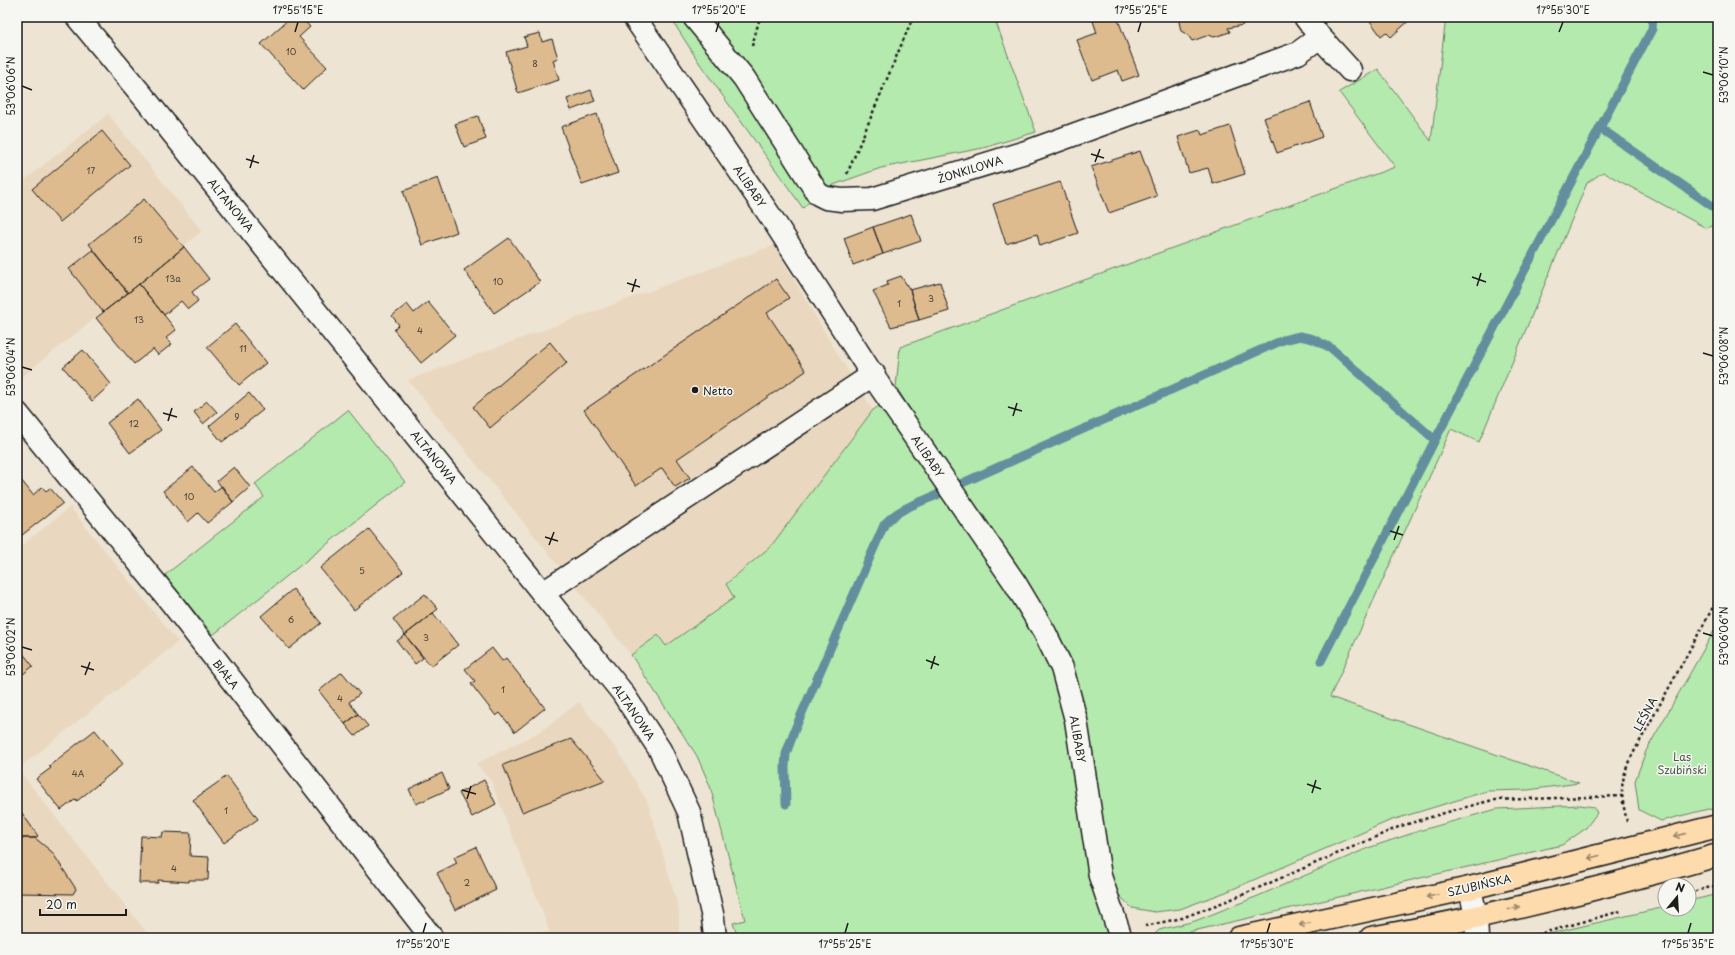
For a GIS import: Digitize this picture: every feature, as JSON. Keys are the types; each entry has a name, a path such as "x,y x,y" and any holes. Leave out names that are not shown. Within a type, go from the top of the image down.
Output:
{"main road":[{"name":"SZUBIŃSKA","path":"1239,938 1470,888 1718,826"},
{"path":"1371,938 1476,928 1718,855"}],"street":[{"name":"ALTANOWA","path":"77,17 142,95 622,692 660,750 689,812 713,918 715,938"},
{"name":"ALIBABY","path":"634,17 773,220 947,485 1015,583 1045,633 1062,668 1076,720 1100,876 1120,935"},
{"name":"ŻONKILOWA","path":"694,17 744,78 818,194 826,198 842,200 872,199 1029,151 1298,53 1320,37"},
{"path":"1305,17 1320,37 1350,70"},
{"path":"543,593 874,374"},
{"name":"BIAŁA","path":"17,413 171,602 432,938"},
{"path":"1470,888 1476,928"}],"path":[{"path":"842,200 846,176 913,17"},
{"name":"LEŚNA","path":"1632,848 1622,796 1622,780 1629,761 1718,598"},
{"path":"1120,935 1182,918 1242,895 1401,826 1452,811 1493,800 1622,796"},
{"path":"1697,891 1718,886"},
{"path":"1525,938 1628,909"}],"shaded area":[{"path":"108,114 202,231 17,381 17,186"},
{"path":"774,245 837,353 873,410 771,546 726,584 734,598 666,646 658,635 631,655 408,380"},
{"path":"70,507 178,642 18,769 151,938 17,938 17,549"},
{"path":"579,702 618,751 648,803 679,909 679,937 467,938 464,935 550,932 491,781 476,764 541,731"}],"green space":[{"path":"670,17 994,17 1036,132 983,148 881,168 822,189 803,208 700,64"},
{"path":"1446,17 1718,17 1718,223 1706,228 1603,172 1587,183 1479,442 1451,429 1330,697 1579,783 1528,790 1487,791 1389,821 1226,892 1180,909 1155,912 1132,908 1113,889 1032,600 896,387 900,347 1395,167 1339,92 1378,69 1431,141"},
{"path":"882,404 1006,585 1035,635 1055,676 1110,938 738,938 733,923 745,920 710,786 697,756 631,655 658,635 666,646 734,598 726,584 771,546 873,410"},
{"path":"348,410 405,482 213,635 165,575 264,497 255,484"},
{"name":"Las Szubiński","path":"1718,624 1718,811 1708,809 1661,821 1639,810 1635,781 1646,751"},
{"path":"1580,805 1594,807 1597,813 1585,829 1562,845 1163,938 1157,938 1155,934 1159,930 1195,921 1258,896 1368,848 1422,830 1497,809"},
{"path":"1718,894 1718,938 1531,938 1657,909 1657,917 1697,917 1697,899"}],"building":[{"path":"291,17 301,17 310,27 299,37 327,67 303,90 261,44"},
{"path":"1103,17 1117,17 1139,75 1122,81 1118,70 1092,80 1077,40 1097,33 1093,21"},
{"path":"1178,17 1240,17 1243,25 1228,28 1230,32 1214,37 1209,35 1192,41 1188,35 1181,31"},
{"path":"1367,17 1413,17 1391,37 1386,32 1381,36"},
{"path":"540,33 542,42 552,39 558,58 553,60 559,80 518,93 506,52 527,46 524,37"},
{"path":"591,90 595,101 571,110 567,99"},
{"path":"1310,102 1322,137 1277,153 1264,118"},
{"path":"597,114 618,173 582,185 561,127"},
{"path":"478,116 486,139 464,147 455,124"},
{"path":"1230,126 1245,174 1213,184 1208,168 1189,173 1178,137 1200,130 1202,135"},
{"path":"102,131 130,165 60,222 32,189"},
{"path":"1140,151 1157,196 1109,213 1091,167"},
{"path":"438,178 457,232 422,245 403,191"},
{"path":"1060,182 1078,233 1040,246 1037,234 1006,244 993,204"},
{"path":"144,199 184,247 128,293 89,244"},
{"path":"911,214 921,241 883,254 873,227"},
{"path":"873,227 883,254 853,265 844,238"},
{"path":"509,238 540,282 494,313 464,270"},
{"path":"184,247 209,279 192,292 198,301 188,309 181,301 164,315 139,284"},
{"path":"93,250 128,293 103,312 69,269"},
{"path":"901,276 910,290 919,320 891,327 873,291 888,285 887,281"},
{"name":"Netto","path":"776,279 789,298 767,313 806,371 677,459 690,478 675,487 662,468 636,486 584,410"},
{"path":"940,282 949,311 919,320 910,290"},
{"path":"139,284 176,330 166,338 172,344 158,355 153,349 134,364 96,318"},
{"path":"428,302 455,335 421,363 394,330 399,325 392,316 407,304 414,313"},
{"path":"235,324 266,363 239,385 207,347"},
{"path":"550,342 567,363 490,428 473,407"},
{"path":"83,350 111,384 92,401 63,367"},
{"path":"249,393 263,410 222,442 209,426"},
{"path":"138,399 161,430 130,453 107,423"},
{"path":"207,401 217,412 203,424 194,412"},
{"path":"193,467 214,492 222,486 233,502 207,523 198,513 188,522 163,491"},
{"path":"234,467 250,487 233,502 217,481"},
{"path":"17,475 33,495 42,487 46,491 50,488 63,503 17,539"},
{"path":"369,529 403,572 354,610 320,568"},
{"path":"293,589 321,623 289,649 261,616"},
{"path":"425,594 438,609 405,635 393,619"},
{"path":"433,613 458,645 431,666 405,635"},
{"path":"405,635 423,658 415,664 397,641"},
{"path":"17,646 33,666 17,679"},
{"path":"492,648 502,661 506,658 545,708 515,732 500,713 496,716 471,684 475,681 465,669"},
{"path":"342,672 360,694 349,702 358,714 345,724 319,691"},
{"path":"358,714 368,726 355,736 345,724"},
{"path":"95,730 123,764 77,801 76,799 61,810 36,779 51,768 49,766"},
{"path":"571,739 605,780 522,812 503,765"},
{"path":"442,773 449,789 416,804 409,789"},
{"path":"227,776 258,819 224,843 193,800"},
{"path":"484,780 496,804 472,817 459,793"},
{"path":"17,806 38,836 35,838 17,838"},
{"path":"163,832 191,833 190,856 209,857 208,880 189,880 189,882 158,880 158,883 139,883 141,836 162,837"},
{"path":"17,838 35,838 52,852 76,889 73,894 17,893"},
{"path":"476,847 496,890 455,910 437,873 457,863 454,857"}],"waterway":[{"path":"958,485 1283,340 1300,336 1313,339 1331,348 1435,440 1652,29 1653,17"},
{"path":"1600,128 1718,210"},
{"path":"1321,661 1435,440"},
{"path":"786,804 786,754 795,729 884,525 889,519 901,511 937,495"}],"place":[{"name":"Netto","path":"695,390"}]}
